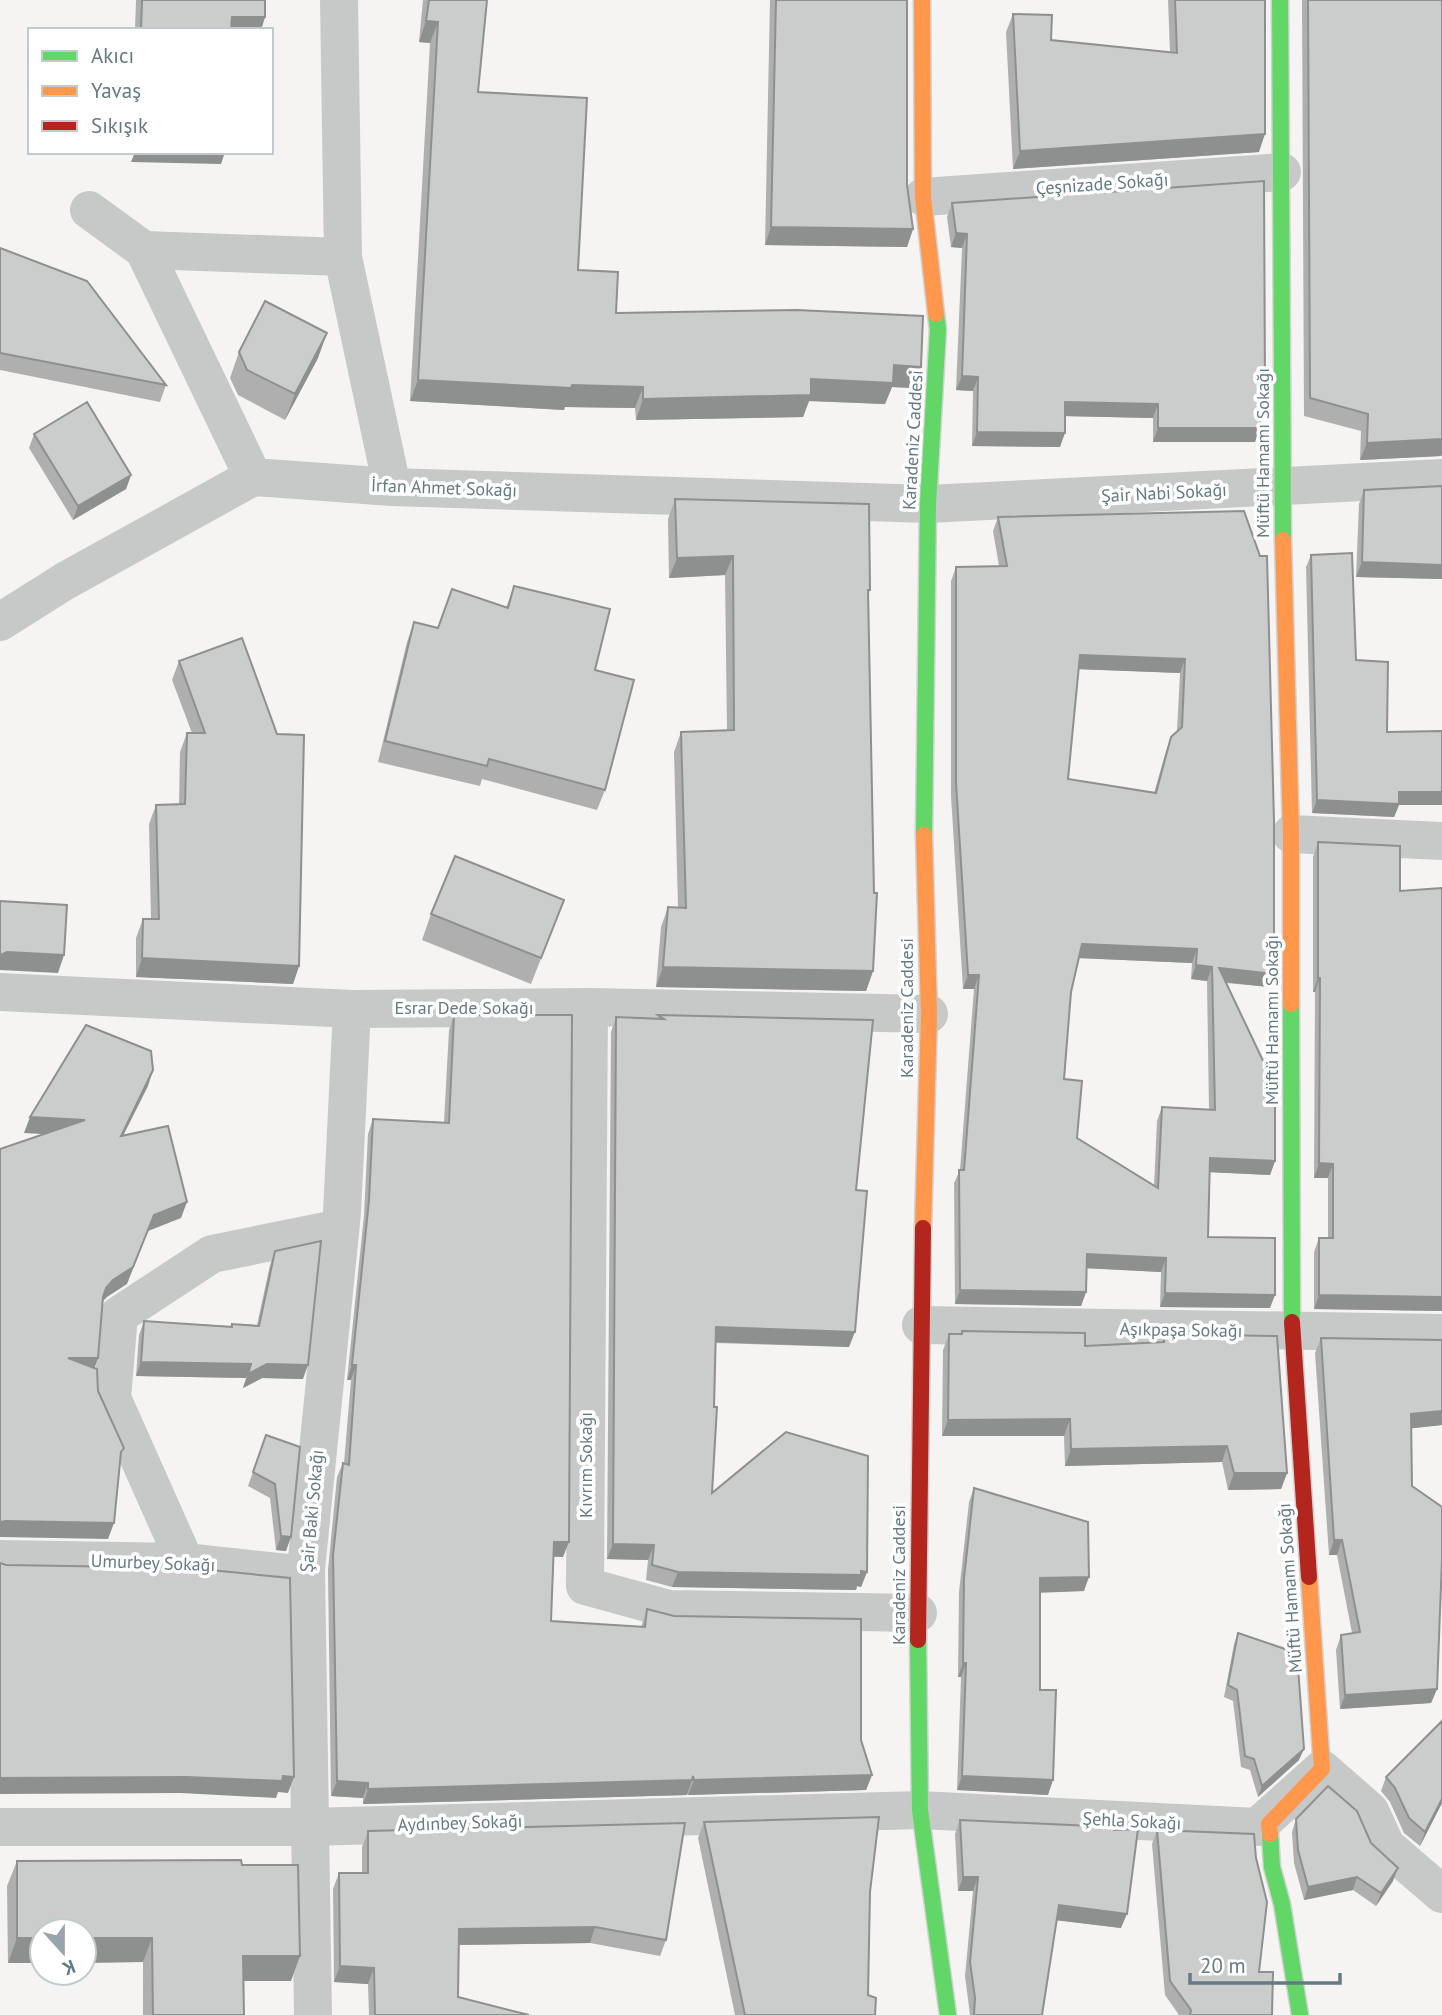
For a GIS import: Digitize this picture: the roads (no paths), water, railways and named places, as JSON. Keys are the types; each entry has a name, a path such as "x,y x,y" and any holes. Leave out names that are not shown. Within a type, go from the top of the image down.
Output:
{"street":[{"path":"339,0 343,257 392,487"},
{"name":"Karadeniz Caddesi","path":"922,0 923,197 939,329 928,504 923,791 929,1014 920,1325 920,1810 948,2015"},
{"name":"Müftü Hamamı Sokağı","path":"1280,0 1282,487 1291,834 1292,1332 1322,1769"},
{"name":"Çeşnizade Sokağı","path":"923,197 1282,172"},
{"path":"0,622 65,581 253,477 144,250 89,210"},
{"path":"144,250 343,257"},
{"name":"İrfan Ahmet Sokağı","path":"253,477 392,487 928,504"},
{"name":"Şair Nabi Sokağı","path":"928,504 1442,478"},
{"path":"1291,834 1442,841"},
{"name":"Esrar Dede Sokağı","path":"0,992 352,1009 589,1007 929,1014"},
{"name":"Kıvrım Sokağı","path":"589,1007 585,1586 669,1609 918,1613"},
{"name":"Şair Baki Sokağı","path":"313,2015 306,1575 340,1228 352,1009"},
{"path":"185,1562 112,1398 119,1315 212,1254 340,1228"},
{"name":"Aşıkpaşa Sokağı","path":"920,1325 1442,1334"},
{"name":"Umurbey Sokağı","path":"0,1559 185,1562 306,1575"},
{"path":"1300,2015 1282,1904 1272,1867 1269,1824 1322,1769 1370,1811 1386,1846 1442,1894"},
{"name":"Şehla Sokağı","path":"920,1810 1257,1827 1322,1769"},
{"name":"Aydınbey Sokağı","path":"0,1827 309,1827 920,1810"}]}
